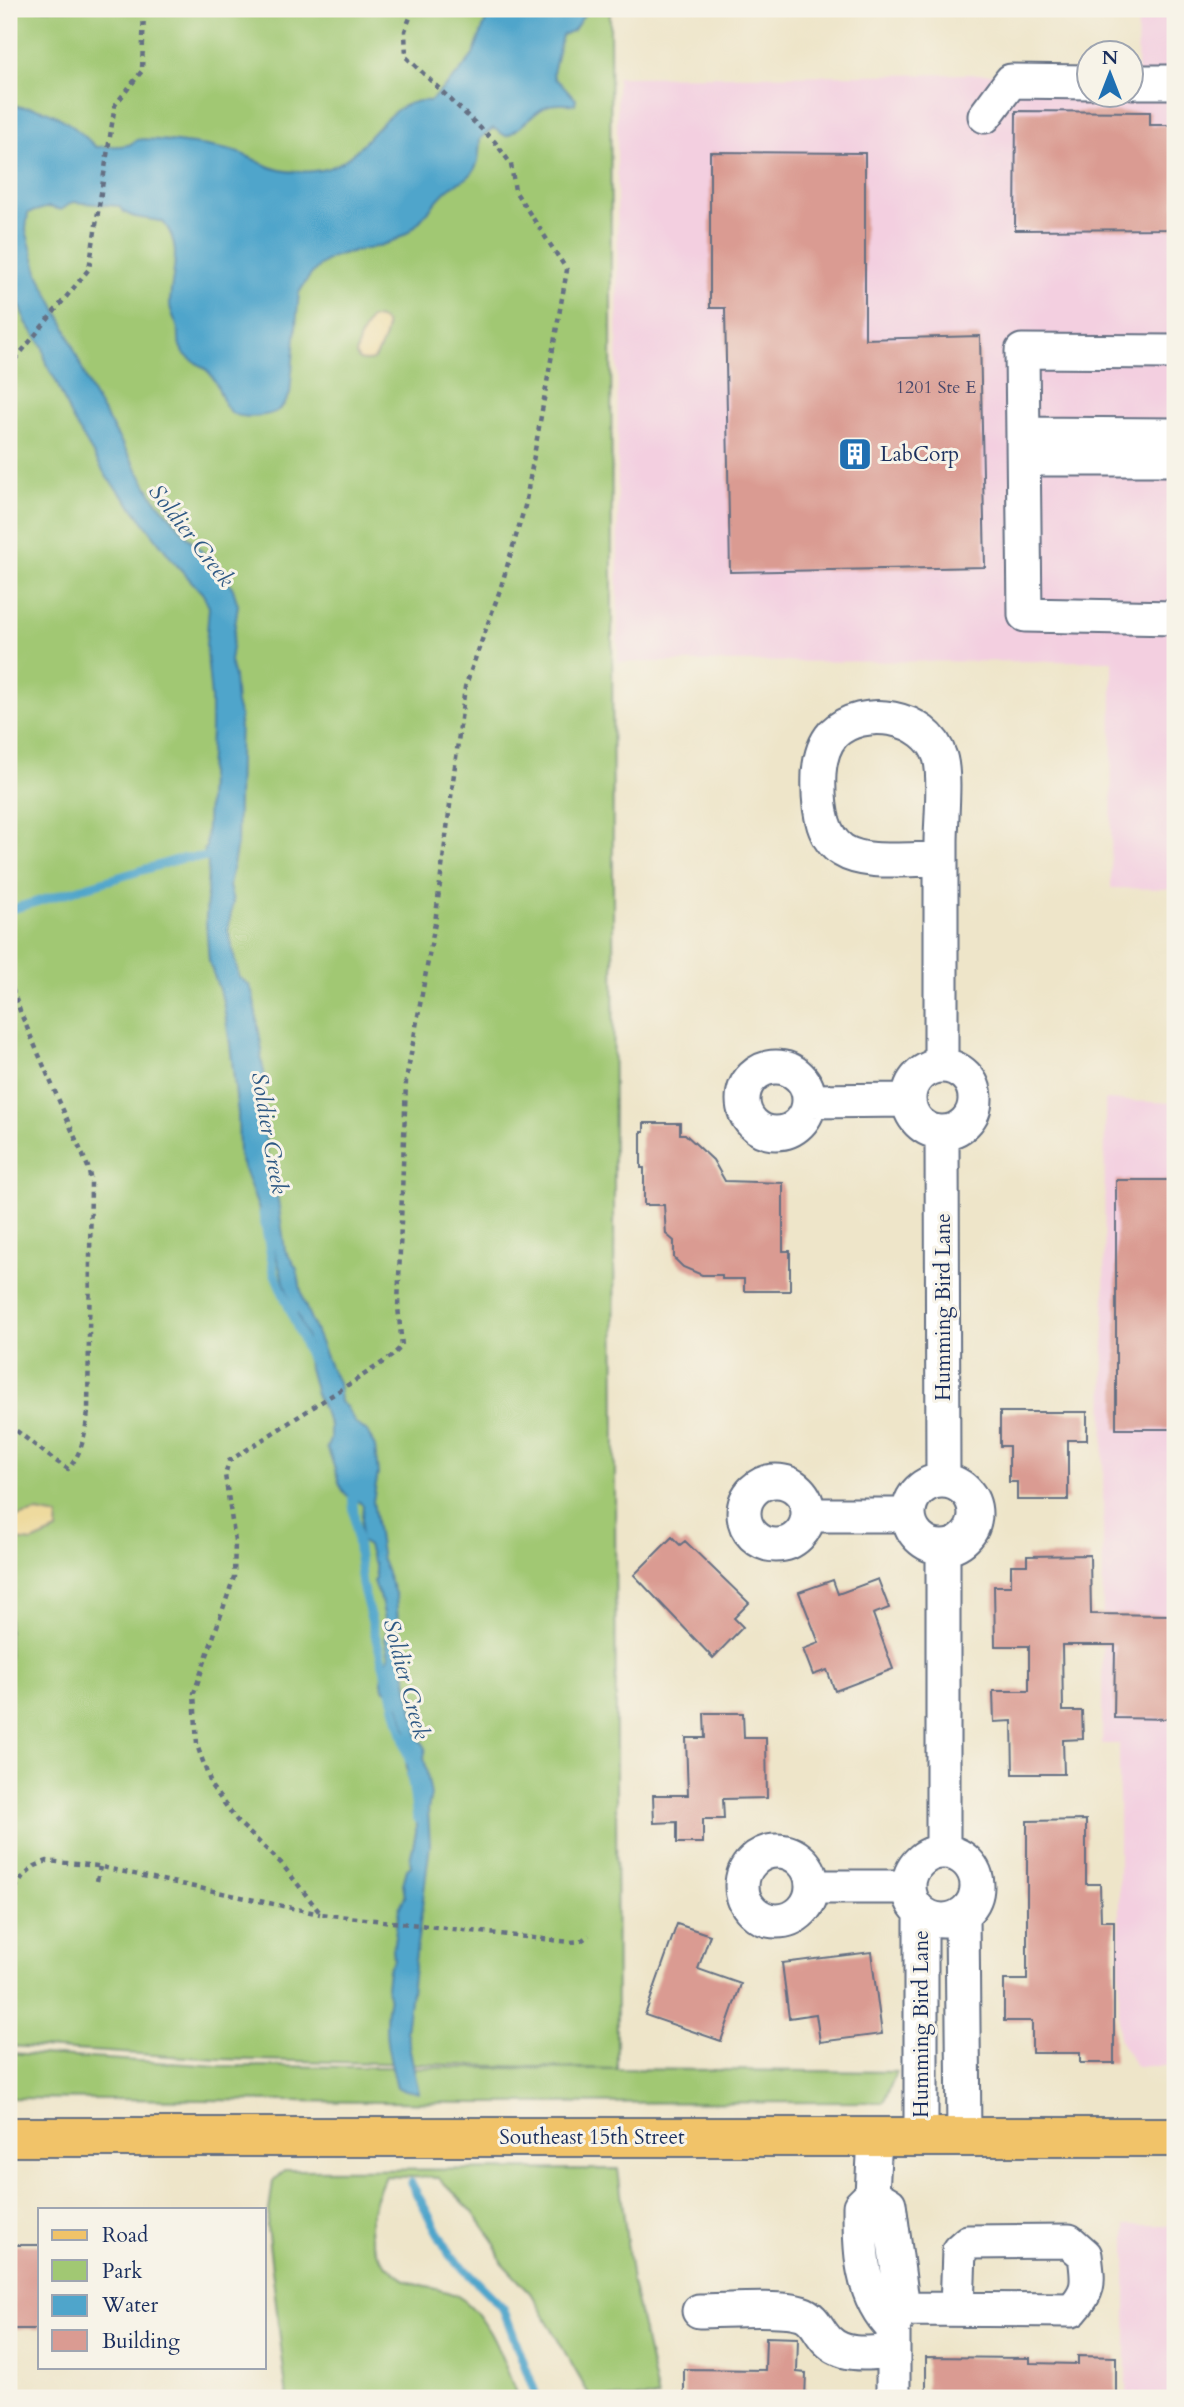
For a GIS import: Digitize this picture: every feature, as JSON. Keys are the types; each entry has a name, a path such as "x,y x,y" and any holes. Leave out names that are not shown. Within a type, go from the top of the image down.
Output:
{"main road":[{"name":"Southeast 15th Street","path":"9,2137 1175,2137"}],"street":[{"path":"985,116 1012,81 1076,82"},
{"path":"1146,82 1175,82"},
{"path":"1175,352 1022,351 1025,615 1175,618"},
{"path":"1023,446 1175,435"},
{"path":"1023,446 1175,459"},
{"path":"941,1066 942,859 940,758 932,739 918,726 902,719 866,719 851,723 834,733 824,749 820,765 819,807 828,839 843,851 860,858 942,859"},
{"path":"941,1066 962,1073 972,1084 976,1096 974,1108 966,1123 952,1132 942,1133 931,1131 918,1123 911,1113 909,1100 916,1077 928,1069 941,1066"},
{"path":"809,1101 909,1100"},
{"name":"Humming Bird Lane","path":"942,1133 943,1481"},
{"path":"943,1481 960,1486 968,1493 974,1503 976,1518 964,1540 943,1548 930,1546 918,1538 911,1527 909,1515 916,1493 927,1485 943,1481"},
{"path":"808,1515 909,1515"},
{"path":"943,1548 943,1852"},
{"path":"812,1888 915,1900 940,1920 953,1919 962,1914 976,1898 976,1877 967,1861 956,1854 943,1852 930,1855 912,1872 915,1900"},
{"name":"Humming Bird Lane","path":"915,1900 921,2030 921,2137"},
{"name":"Humming Bird Lane","path":"962,1914 964,2137"},
{"path":"921,2030 963,2029"},
{"path":"875,2137 872,2194 860,2206 860,2252 867,2288 880,2315 897,2329"},
{"path":"699,2311 804,2313 817,2324 827,2340 838,2348 856,2354 897,2329 957,2309"},
{"path":"893,2398 897,2329"}],"path":[{"path":"9,368 89,269 115,105 142,71 144,9"},
{"path":"321,1914 281,1863 238,1822 225,1805 212,1787 197,1745 194,1693 234,1577 235,1541 225,1475 229,1461 362,1376 402,1346 398,1307 406,1081 435,923 465,687 500,590 525,506 566,270 516,191 511,164 495,142 406,57 405,31 413,9"},
{"path":"9,979 30,1037 88,1167 91,1197 88,1412 78,1457 68,1469 9,1425"},
{"path":"9,1897 23,1877 35,1866 47,1861 100,1867 321,1914 444,1930 570,1942 581,1941 589,1935"},
{"path":"97,1881 100,1867"}],"shaded area":[{"path":"1138,9 1175,9 1175,889 1111,888 1112,661 618,662 617,77 1076,73 1076,108 1146,108 1146,38 1138,38"},
{"path":"1105,1100 1175,1103 1175,2066 1135,2066 1119,2038 1119,1744 1102,1744"},
{"path":"1126,2225 1175,2225 1175,2398 1126,2398"}],"green space":[{"path":"9,9 610,9 617,2069 219,2059 9,2046"},
{"path":"9,2053 219,2066 896,2072 884,2102 476,2103 9,2098"},
{"path":"618,2169 632,2282 658,2398 591,2398 533,2296 501,2262 494,2241 472,2211 439,2178 385,2176 375,2199 370,2222 370,2233 378,2254 405,2280 453,2294 470,2306 488,2329 518,2398 287,2398 267,2226 273,2181 284,2170"}],"sand":[{"path":"370,318 385,322 386,334 375,358 369,361 359,360 356,355 359,340"},
{"path":"37,1512 58,1516 57,1531 32,1542 17,1540 9,1531 10,1522 20,1516"}],"water":[{"path":"490,9 588,9 574,30 562,35 553,73 555,79 576,99 575,104 547,106 506,136 493,128 480,139 478,160 471,174 448,189 407,233 383,245 332,257 321,264 299,293 290,394 285,404 274,412 245,417 236,415 226,406 211,375 182,351 170,304 175,252 170,232 163,222 133,216 119,206 73,202 61,210 49,207 28,213 26,230 39,276 64,324 91,391 154,498 194,544 225,574 238,605 230,661 240,716 237,844 229,886 233,901 228,930 239,977 249,985 253,994 265,1078 261,1116 285,1250 297,1269 303,1300 338,1382 340,1402 356,1424 367,1431 375,1447 378,1474 373,1501 382,1560 396,1596 400,1645 414,1716 418,1722 417,1735 426,1748 424,1757 431,1795 428,1809 430,1845 406,2031 419,2093 397,2088 386,2031 388,1969 394,1959 399,1908 405,1897 403,1884 407,1869 411,1866 416,1832 415,1784 408,1781 404,1735 406,1731 399,1705 390,1700 389,1692 382,1683 383,1670 389,1656 385,1639 387,1628 380,1596 373,1580 375,1564 368,1546 360,1541 363,1505 344,1492 338,1480 327,1448 330,1425 316,1394 305,1353 309,1345 307,1338 297,1314 294,1314 239,1156 238,1114 230,1044 223,1001 209,961 206,921 208,864 204,850 211,729 206,645 209,607 203,594 108,479 71,417 46,364 43,347 26,322 9,274 9,101 19,107 44,110 60,118 96,147 129,145 143,139 165,141 234,151 284,171 321,170 337,165 351,155 398,109 413,102 430,101 473,55"}],"building":[{"path":"1016,111 1150,112 1150,125 1175,125 1175,229 1015,230"},
{"name":"LabCorp","path":"710,152 865,153 865,339 980,336 985,567 730,572 725,308 710,308"},
{"path":"644,1123 680,1123 680,1134 685,1134 713,1160 725,1181 783,1183 783,1251 790,1251 790,1291 744,1291 744,1279 702,1275 683,1267 674,1258 674,1241 666,1234 664,1205 644,1205 641,1132 644,1132"},
{"path":"1116,1180 1175,1180 1175,1429 1116,1429"},
{"path":"1000,1412 1087,1412 1087,1440 1068,1440 1068,1500 1017,1500 1017,1482 1009,1482 1009,1446 1000,1446"},
{"path":"672,1537 680,1545 685,1541 749,1603 734,1618 743,1627 713,1658 634,1575"},
{"path":"1090,1555 1091,1614 1175,1615 1175,1719 1114,1718 1115,1645 1062,1645 1063,1711 1082,1711 1083,1739 1063,1740 1064,1774 1013,1774 1012,1721 994,1722 993,1691 1029,1691 1029,1646 995,1646 994,1586 1011,1586 1011,1565 1027,1565 1027,1556"},
{"path":"878,1579 889,1608 873,1614 893,1669 835,1691 827,1670 813,1675 803,1649 819,1643 799,1592 833,1580 838,1594"},
{"path":"704,1713 743,1713 744,1738 766,1738 767,1798 723,1799 724,1819 703,1819 703,1843 677,1843 677,1822 654,1823 653,1795 688,1795 686,1738 705,1738"},
{"path":"1086,1820 1086,1884 1100,1884 1101,1921 1114,1921 1114,2063 1080,2063 1080,2053 1032,2053 1032,2021 1004,2021 1004,1980 1027,1980 1027,1821"},
{"path":"677,1924 710,1935 698,1969 741,1984 721,2041 645,2015"},
{"path":"871,1952 882,2034 820,2042 816,2014 789,2018 782,1963"},
{"path":"9,2245 38,2245 38,2329 9,2329"},
{"path":"766,2337 798,2338 797,2372 806,2373 805,2398 684,2398 684,2369 765,2370"},
{"path":"1078,2356 1116,2357 1116,2398 926,2398 926,2357 1030,2358 1030,2363 1078,2364"}],"waterway":[{"path":"9,910 183,858 217,857"},
{"name":"Soldier Creek","path":"263,1214 274,1272 311,1360"},
{"name":"Soldier Creek","path":"351,1486 362,1585 387,1679"},
{"name":"Soldier Creek","path":"391,1692 409,1760"},
{"name":"Soldier Creek","path":"411,1774 417,1819"},
{"name":"Soldier Creek","path":"411,2183 450,2255 503,2308 537,2398"}],"place":[{"name":"LabCorp","path":"855,454"}]}
